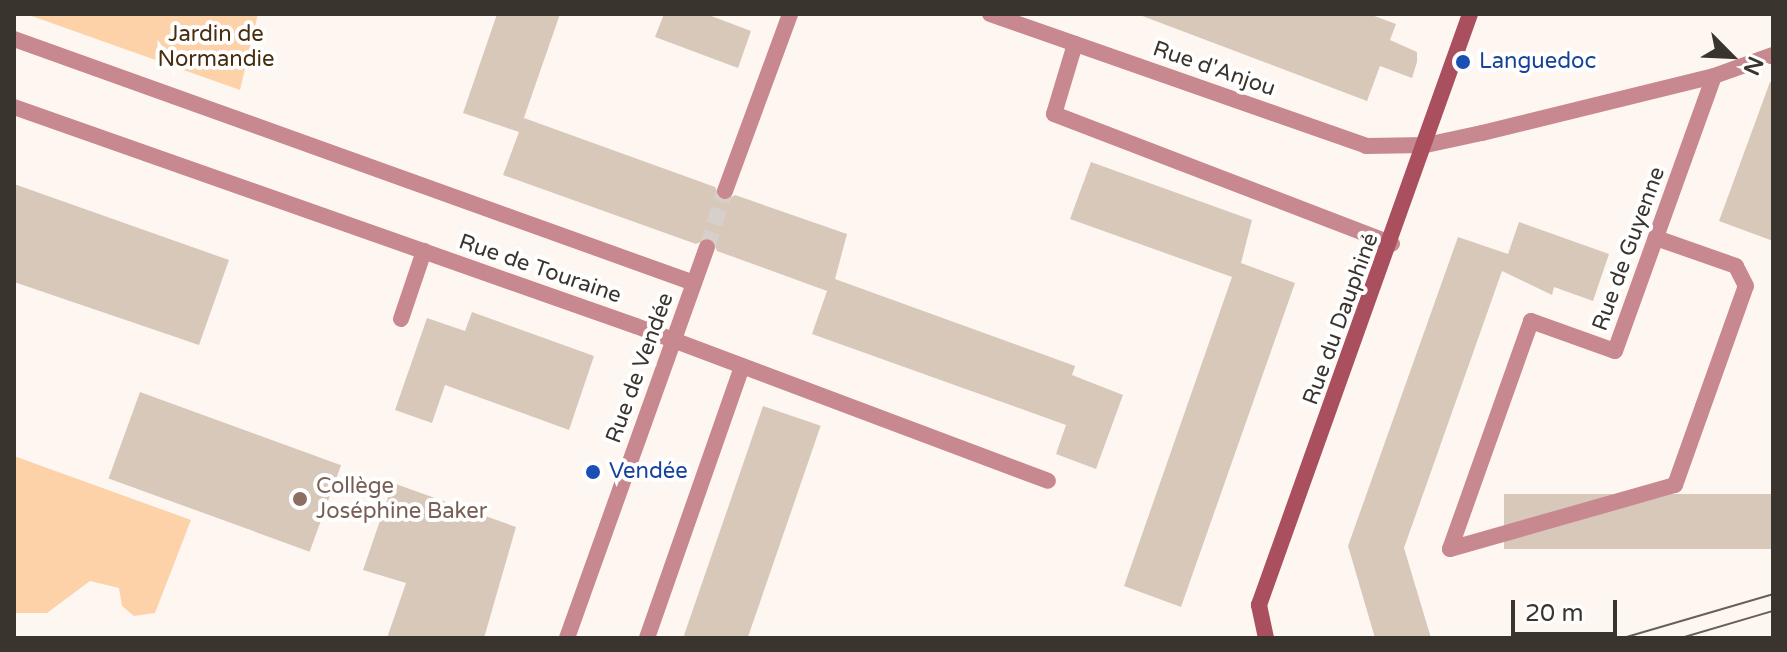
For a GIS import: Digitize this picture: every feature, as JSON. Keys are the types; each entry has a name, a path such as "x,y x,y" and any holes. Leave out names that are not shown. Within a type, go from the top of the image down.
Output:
{"street":[{"path":"725,191 790,14"},
{"name":"Rue d'Anjou","path":"990,14 1366,146 1426,145 1714,76 1773,55"},
{"name":"Rue du Dauphiné","path":"1266,638 1259,605 1392,244 1470,14"},
{"name":"Rue de Touraine","path":"14,39 694,283"},
{"path":"1075,44 1054,114 1392,244"},
{"name":"Rue de Guyenne","path":"1656,238 1736,266 1746,286 1675,485 1450,549 1531,321 1615,351 1714,76"},
{"name":"Rue de Touraine","path":"14,107 673,341 1048,481"},
{"name":"Rue de Vendée","path":"567,638 707,247"},
{"path":"401,319 424,251"},
{"path":"647,638 742,367"}],"green space":[{"name":"Jardin de Normandie","path":"26,14 258,14 240,90"},
{"path":"14,456 191,520 155,613 134,616 122,606 119,588 90,581 47,613 14,613"}],"building":[{"path":"497,14 560,14 519,132 463,113"},
{"path":"664,14 706,14 751,31 738,68 655,37"},
{"path":"1137,14 1369,14 1396,24 1390,40 1417,52 1417,62 1412,78 1380,66 1367,101"},
{"path":"1770,82 1773,83 1773,241 1719,221"},
{"path":"524,118 715,187 722,202 735,195 847,234 835,279 1075,366 1072,375 1123,395 1096,469 1056,454 1066,425 812,334 827,291 717,251 711,237 696,244 503,175"},
{"path":"1091,162 1252,220 1241,263 1295,283 1181,607 1124,586 1232,277 1070,219"},
{"path":"14,184 229,260 199,345 14,282"},
{"path":"1519,222 1609,254 1593,301 1554,287 1552,295 1502,271 1404,548 1431,638 1375,638 1348,546 1458,237 1508,254"},
{"path":"472,312 594,356 569,430 445,385 432,423 395,410 427,318 465,331"},
{"path":"140,392 341,465 310,552 109,478"},
{"path":"763,406 821,426 748,638 683,638"},
{"path":"393,483 516,527 484,638 387,638 406,583 363,570"},
{"path":"1504,494 1773,494 1773,549 1504,549"}],"tunnel":[{"path":"707,247 725,191"}],"tram line":[{"path":"1623,638 1773,594"},
{"path":"1681,638 1773,611"}],"place":[{"name":"Languedoc","path":"1463,62"},
{"name":"Vendée","path":"593,472"},
{"name":"Collège Joséphine Baker","path":"300,499"}]}
